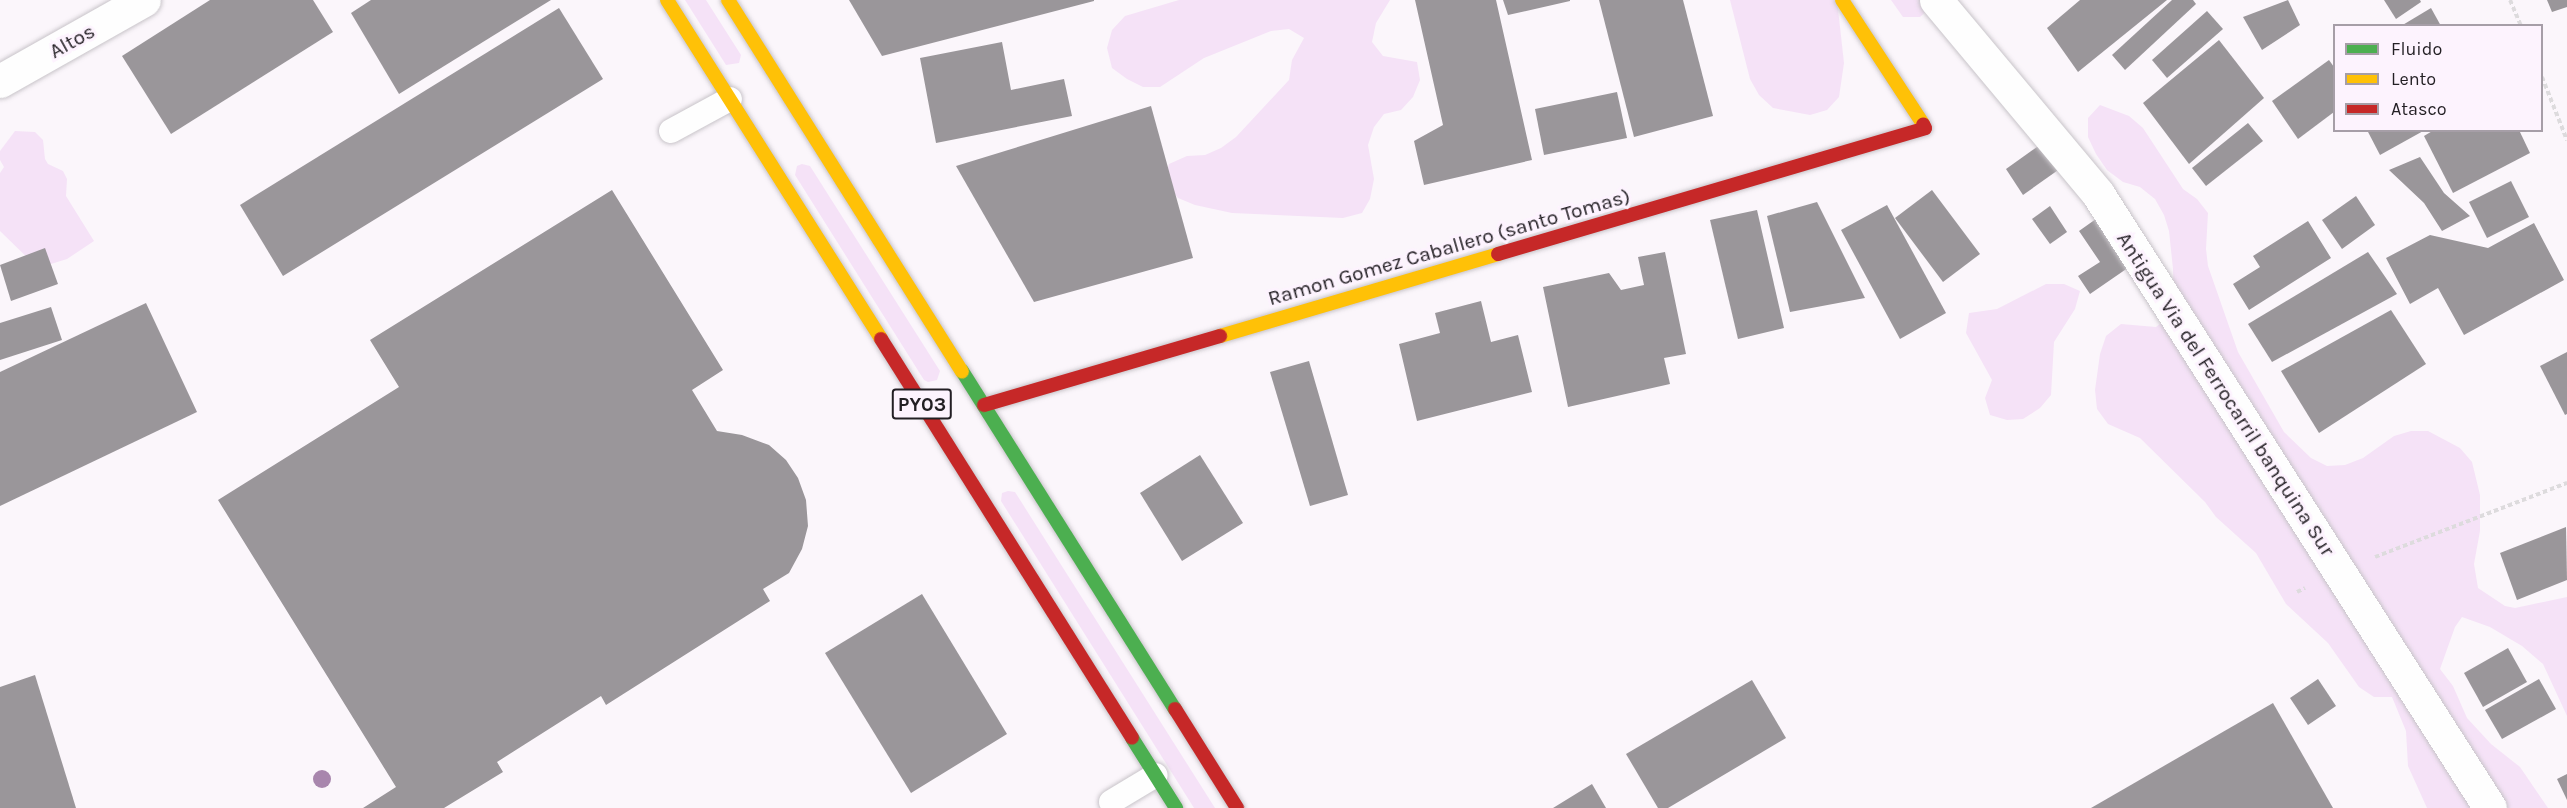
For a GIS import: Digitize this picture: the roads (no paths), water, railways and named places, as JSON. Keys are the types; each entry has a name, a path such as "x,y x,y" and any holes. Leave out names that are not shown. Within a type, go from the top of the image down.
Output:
{"main road":[{"name":"PY03","path":"667,0 734,97 1161,773 1171,806"},
{"name":"PY03","path":"729,0 771,77 984,405 1196,752 1237,808"},
{"name":"Ramon Gomez Caballero (santo Tomas)","path":"984,405 1925,128 1842,0"}],"street":[{"name":"Altos","path":"1,79 144,0"},
{"name":"Antigua Via del Ferrocarril banquina Sur","path":"1936,0 2098,194 2490,808"}],"lane":[{"path":"671,131 734,97"},
{"path":"1111,802 1161,773"}]}
